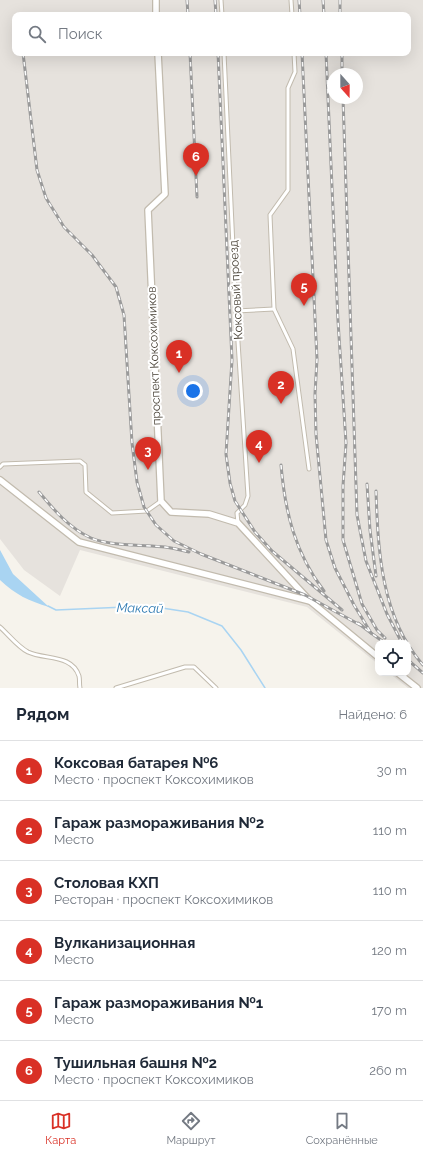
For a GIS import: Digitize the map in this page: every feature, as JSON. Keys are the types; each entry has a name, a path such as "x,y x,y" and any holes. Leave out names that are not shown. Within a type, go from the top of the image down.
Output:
{"street":[{"path":"156,0 156,12"},
{"name":"проспект Коксохимиков","path":"158,56 165,194 148,210 161,501"},
{"path":"0,480 79,542 310,601"},
{"path":"161,501 170,512 209,514 238,523 310,601 375,655"},
{"path":"402,676 417,688"}],"lane":[{"path":"221,0 222,12"},
{"path":"291,0 292,12"},
{"name":"Коксовый проезд","path":"224,56 236,311 248,496 245,505 237,513 238,523"},
{"path":"294,56 295,72 288,88 288,190 270,215 274,309 293,349 309,469"},
{"path":"236,311 274,309"},
{"path":"0,467 3,464 80,460 85,465 86,492 112,513 147,511 161,501"},
{"path":"0,627 27,652 43,657 57,658 72,664 78,675 80,688"},
{"path":"116,688 185,666 194,667 216,688"}],"shaded area":[{"path":"0,0 423,0 423,688 408,688 393,676 411,676 411,640 375,640 375,662 307,607 80,550 60,596 24,570 0,539"}],"water":[{"path":"0,550 13,574 49,607 23,597 0,580"}],"waterway":[{"name":"Максай","path":"48,606 56,610 149,606 188,612 222,626 241,650 265,688"}],"railway":[{"path":"187,0 188,12"},
{"path":"215,0 216,12"},
{"path":"299,0 300,12"},
{"path":"323,0 324,12"},
{"path":"340,0 340,12"},
{"path":"23,56 37,170 46,198 64,227 92,255 116,287 124,315 132,443 137,482 144,507 156,525 174,541 201,554 305,595 362,626"},
{"path":"190,56 197,197"},
{"path":"218,56 232,360 226,454 230,483 235,501 255,532 272,551 342,610"},
{"path":"302,56 317,359 315,394 316,434 326,540 335,568 354,605 371,633 381,640"},
{"path":"326,56 338,321 346,443 343,486 343,540 362,604 377,630 385,638"},
{"path":"342,56 342,68"},
{"path":"343,104 357,515 366,561 387,614 400,640"},
{"path":"281,465 285,499 293,531 306,562 324,591"},
{"path":"367,484 370,530 376,576"},
{"path":"376,491 378,537 384,582 390,605 398,626 409,646 423,665"},
{"path":"39,492 56,512 69,524 91,538 99,541 127,545 174,548 189,552"},
{"path":"358,623 371,633"},
{"path":"411,663 423,673"}],"place":[{"name":"Тушильная башня №2","path":"196,176"},
{"name":"Гараж размораживания №1","path":"304,306"},
{"name":"Коксовая батарея №6","path":"179,373"},
{"name":"Гараж размораживания №2","path":"281,404"},
{"name":"Вулканизационная","path":"259,463"},
{"name":"Столовая КХП","path":"148,470"}]}
